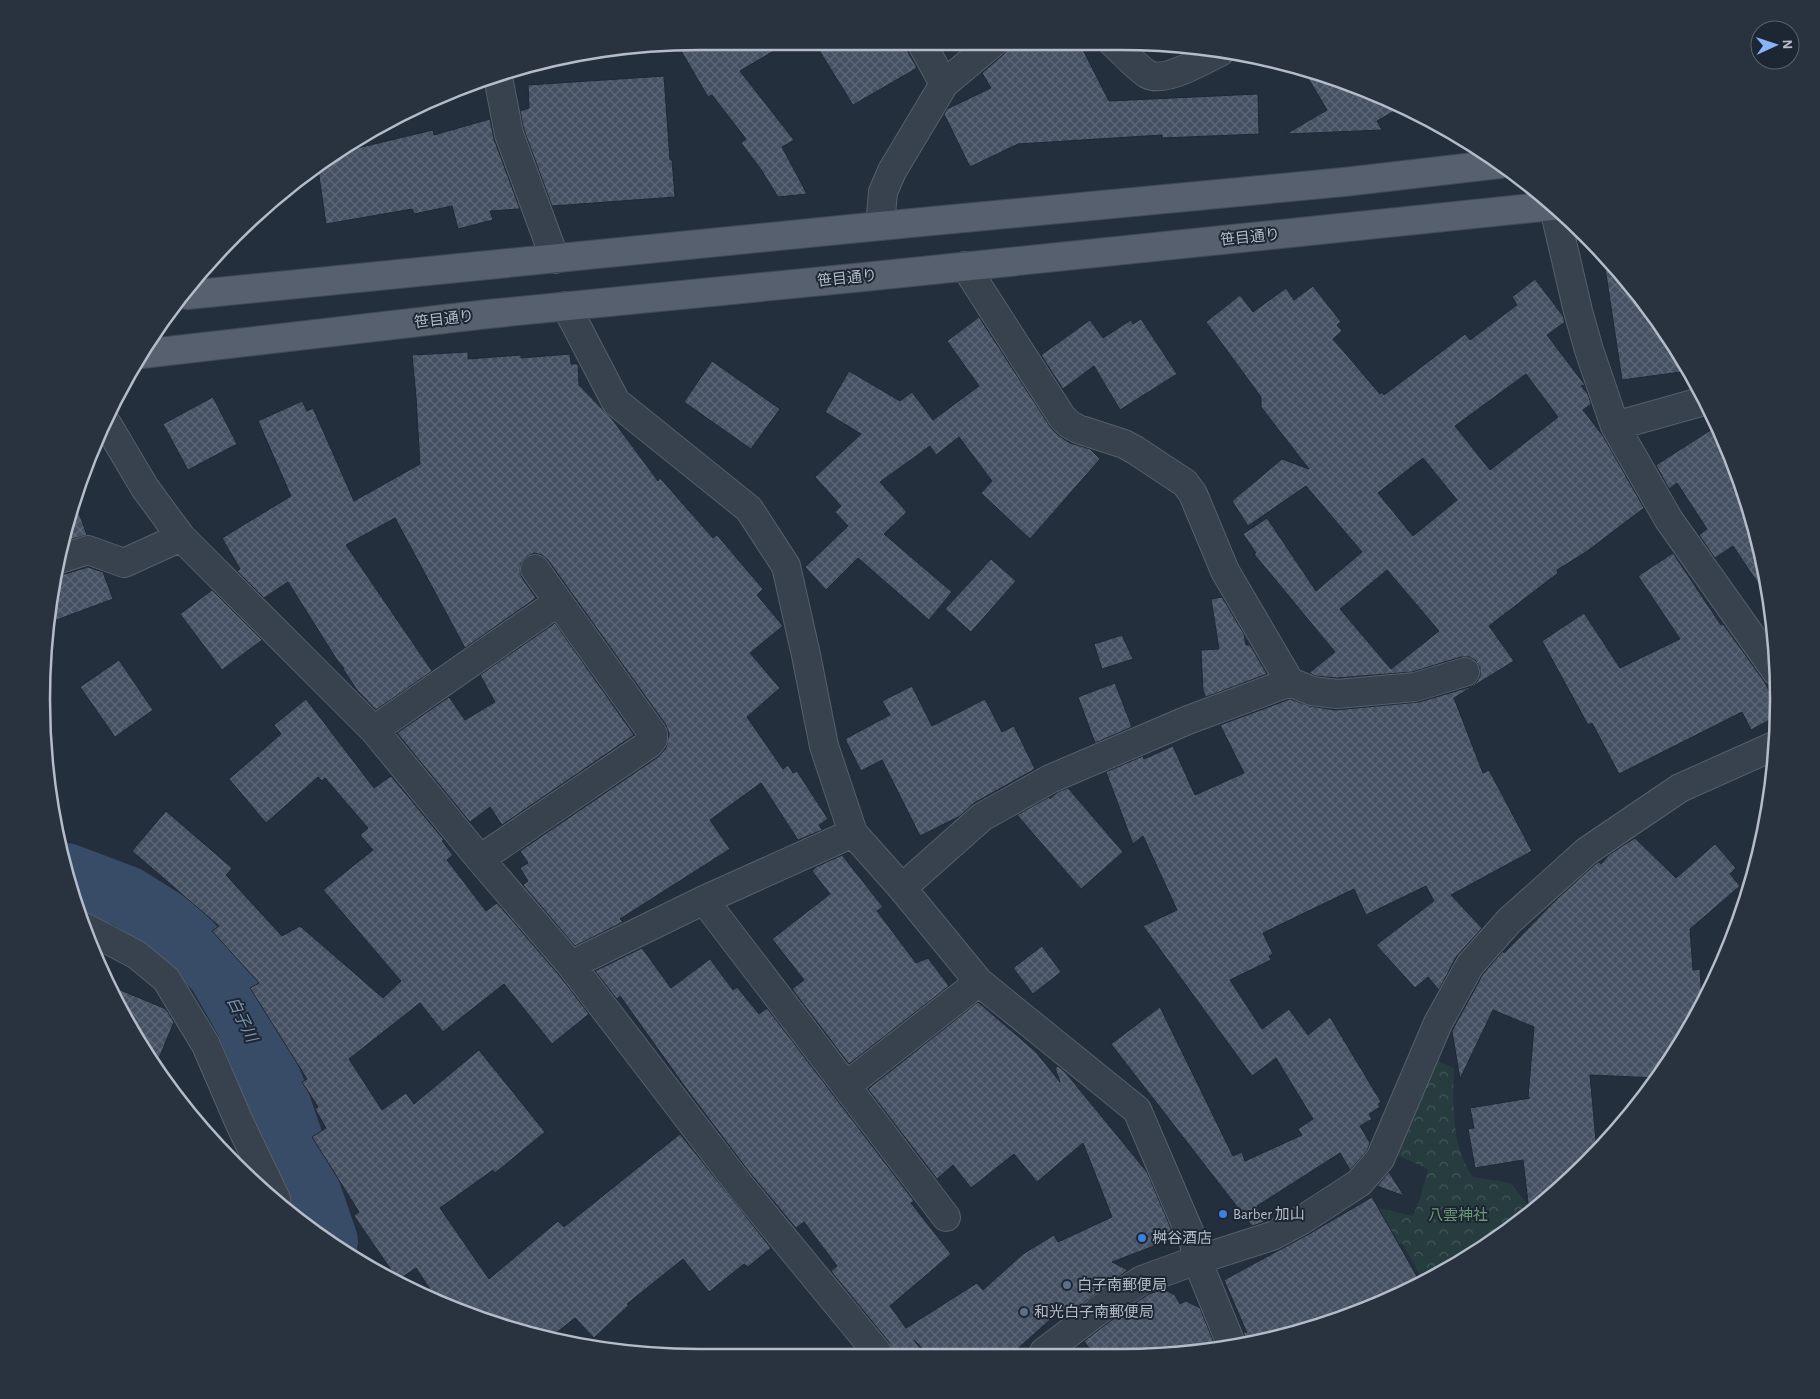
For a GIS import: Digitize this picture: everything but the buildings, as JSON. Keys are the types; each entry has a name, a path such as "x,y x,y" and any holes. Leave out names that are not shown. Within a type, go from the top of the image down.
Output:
{"main road":[{"path":"192,295 1344,182 1490,165"},
{"name":"笹目通り","path":"150,353 566,306 1545,208"}],"street":[{"path":"925,50 944,84"},
{"path":"880,226 883,192 892,171 944,84 984,50"},
{"path":"1121,50 1148,74 1157,77 1167,76 1210,57"},
{"path":"499,82 509,134 555,259"},
{"path":"1555,217 1589,350 1615,426 1668,520 1769,661"},
{"path":"965,266 1062,417 1078,429 1124,444 1185,483 1193,494 1225,571 1290,682 1312,691 1337,694 1415,687 1465,672"},
{"path":"566,306 616,402 749,508 786,566 824,746 853,833 902,888 979,982 1137,1110 1194,1243 1197,1260 1229,1340"},
{"path":"1615,426 1698,403"},
{"path":"110,428 145,488 181,537 374,730 571,965 738,1183 875,1349"},
{"path":"66,558 88,550 124,563 181,537"},
{"path":"480,858 649,744 653,739 652,734 535,569"},
{"path":"374,730 558,602"},
{"path":"902,888 982,818 1050,779 1188,720 1290,682"},
{"path":"1048,1349 1119,1295 1142,1280 1272,1236 1302,1220 1359,1182 1380,1159 1438,1023 1470,965 1509,922 1587,851 1680,788 1768,749"},
{"path":"571,965 704,900 853,833"},
{"path":"704,900 946,1217"},
{"path":"93,932 137,955 166,979 206,1045 240,1124 270,1188"},
{"path":"846,1086 979,982"}],"green space":[{"name":"八雲神社","path":"1438,1061 1454,1068 1453,1096 1457,1138 1466,1165 1473,1177 1511,1183 1528,1205 1481,1240 1420,1275 1402,1243 1391,1249 1379,1208 1413,1216 1428,1169 1397,1155"}],"waterway":[{"name":"白子川","path":"75,877 127,897 175,927 218,972 246,1021 276,1093 323,1228"}],"place":[{"name":"Barber 加山","path":"1223,1214"},
{"name":"桝谷酒店","path":"1142,1238"},
{"name":"白子南郵便局","path":"1067,1285"},
{"name":"和光白子南郵便局","path":"1024,1312"}]}
